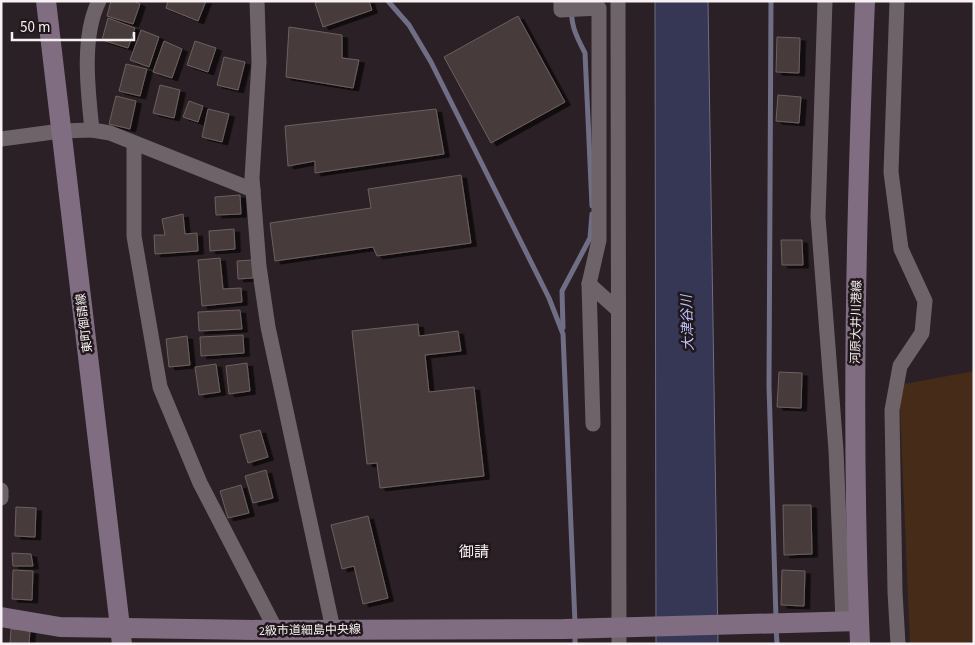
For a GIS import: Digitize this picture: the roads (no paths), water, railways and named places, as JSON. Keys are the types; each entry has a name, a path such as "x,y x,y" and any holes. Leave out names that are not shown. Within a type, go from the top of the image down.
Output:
{"street":[{"name":"東町御請線","path":"46,1 121,636"},
{"path":"92,130 88,95 88,49 93,13 99,1"},
{"path":"257,1 259,62 252,178 259,266 268,327 334,629"},
{"path":"561,1 561,10 618,5 619,635"},
{"path":"825,1 818,217 851,621"},
{"name":"河原大井川港線","path":"860,644 851,621 860,108 865,1"},
{"path":"897,1 892,172 902,249 925,301 922,333 900,366 892,410 895,592 898,644"},
{"path":"593,424 589,284 600,240 598,8"},
{"path":"1,139 61,131 92,130 110,133 253,190"},
{"path":"134,144 134,236 160,387 200,483 270,635"},
{"path":"589,284 618,310"},
{"path":"1,490 1,498"},
{"name":"2級市道細島中央線","path":"1,618 121,636 270,635 334,629 376,636 564,629 619,635 754,625 851,621"}],"water":[{"name":"大津谷川","path":"655,1 708,1 718,644 656,644"}],"waterway":[{"path":"388,1 409,25 431,62 549,298 563,334 575,623"},
{"path":"571,1 574,28 585,53 592,206"},
{"path":"771,1 769,386 776,618"},
{"path":"563,328 562,291 590,238 592,214"},
{"path":"776,627 777,644"},
{"path":"575,632 575,644"}],"district":[{"name":"御請","path":"474,552"}]}
